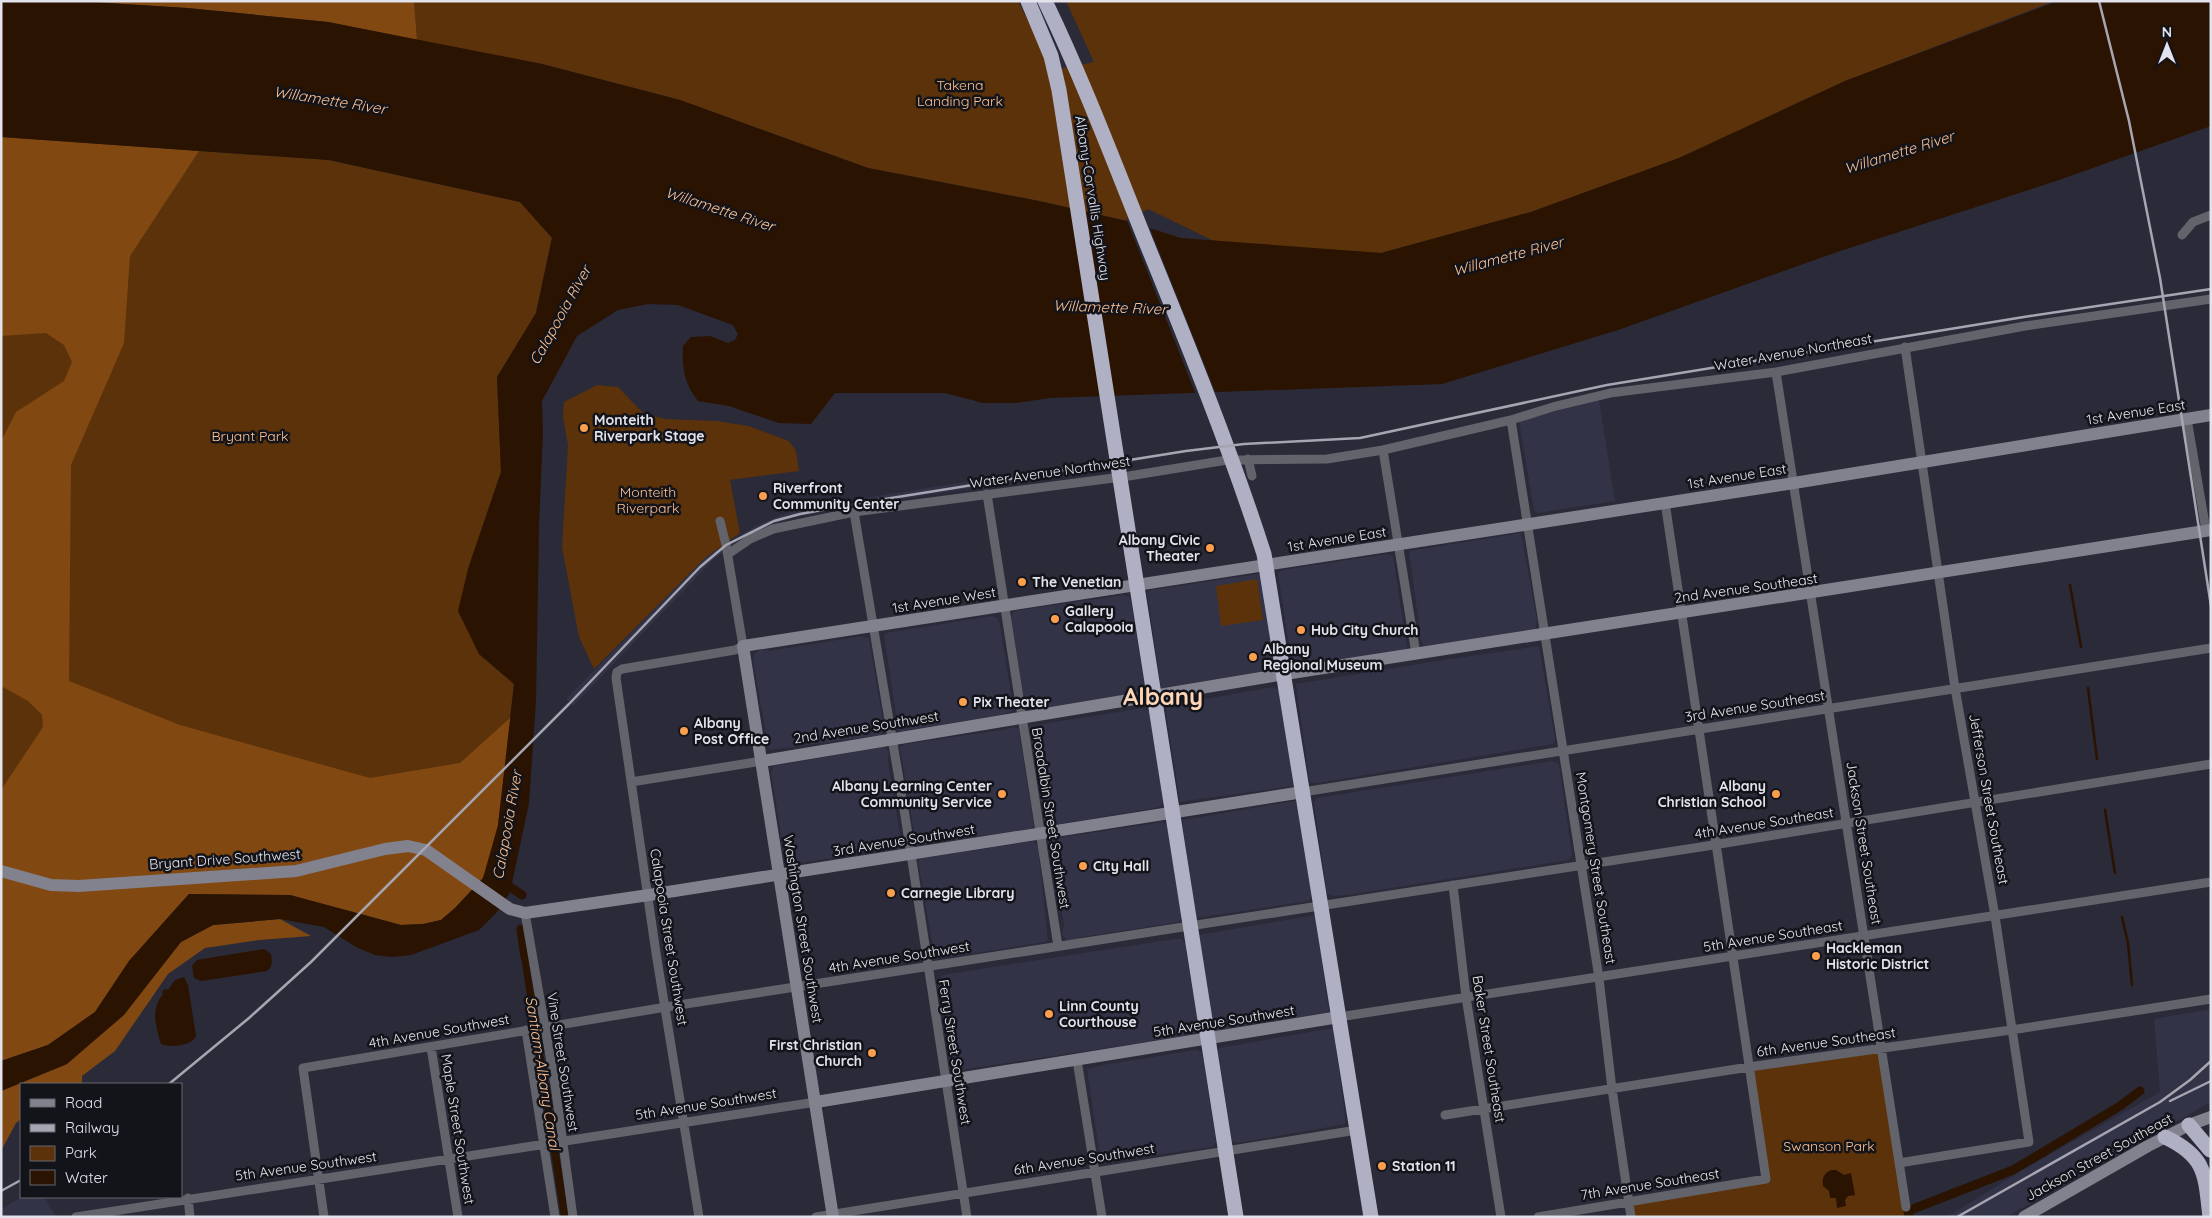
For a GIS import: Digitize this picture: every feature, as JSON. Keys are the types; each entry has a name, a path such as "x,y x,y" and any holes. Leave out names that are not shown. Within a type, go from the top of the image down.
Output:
{"highway":[{"name":"Albany-Corvallis Highway","path":"1028,1 1051,56 1059,90 1236,1217"},
{"name":"Albany-Corvallis Highway","path":"1045,1 1107,143 1170,301 1249,507 1267,565 1371,1217"},
{"path":"2189,1125 2210,1149"},
{"path":"2166,1137 2190,1151 2198,1159 2205,1182 2210,1217"}],"street":[{"path":"2182,235 2193,222 2211,216"},
{"name":"Water Avenue Northeast","path":"1383,450 1511,420 1556,406 1610,393 1776,372 2032,325 2211,299"},
{"name":"Jefferson Street Southeast","path":"1899,1163 2029,1142 1995,916 1955,688 1920,462 1905,347"},
{"name":"Jackson Street Southeast","path":"1776,372 1827,709 1847,823 1906,1206"},
{"name":"1st Avenue East","path":"1267,565 2211,416"},
{"path":"2187,419 2208,530"},
{"name":"Montgomery Street Southeast","path":"1511,420 1599,978 1612,1089 1631,1217"},
{"path":"1383,450 1416,654"},
{"name":"Water Avenue Northwest","path":"728,554 750,539 773,529 854,512 1129,476 1206,462 1248,459 1327,459 1383,450"},
{"path":"1248,459 1252,476"},
{"name":"Broadalbin Street Southwest","path":"987,494 1058,946"},
{"path":"1666,502 1749,1067"},
{"name":"Ferry Street Southwest","path":"854,512 874,626 967,1217"},
{"path":"720,521 728,554 744,646"},
{"name":"2nd Avenue Southeast","path":"1285,674 1810,594 2208,530"},
{"name":"1st Avenue West","path":"626,668 735,650 744,646 1267,565"},
{"name":"Washington Street Southwest","path":"744,646 833,1215"},
{"name":"3rd Avenue Southeast","path":"1303,792 2211,648"},
{"name":"Calapooia Street Southwest","path":"626,668 618,672 616,682 700,1217"},
{"name":"2nd Avenue Southwest","path":"631,782 1285,674"},
{"name":"4th Avenue Southeast","path":"1322,905 2211,764"},
{"name":"3rd Avenue Southwest","path":"510,909 525,913 648,895 1303,792"},
{"name":"Bryant Drive Southwest","path":"1,871 51,885 79,886 296,870 385,849 408,846 426,850 510,909"},
{"name":"5th Avenue Southeast","path":"1339,1017 2211,882"},
{"name":"Baker Street Southeast","path":"1453,885 1466,997 1501,1217"},
{"name":"4th Avenue Southwest","path":"319,1179 303,1068 528,1029 1322,905"},
{"name":"Vine Street Southwest","path":"525,913 572,1217"},
{"name":"6th Avenue Southeast","path":"1446,1115 1749,1067 2012,1030 2211,999"},
{"name":"5th Avenue Southwest","path":"76,1217 188,1198 545,1145 1339,1017"},
{"path":"528,1029 555,1217"},
{"name":"Maple Street Southwest","path":"431,1046 458,1217"},
{"path":"1076,1060 1102,1217"},
{"name":"7th Avenue Southeast","path":"1538,1217 1766,1179 1749,1067"},
{"path":"2189,1125 2211,1116"},
{"name":"Jackson Street Southeast","path":"2024,1217 2189,1125"},
{"name":"6th Avenue Southwest","path":"816,1217 1357,1130"},
{"path":"319,1179 324,1217"},
{"path":"188,1198 190,1217"}],"shaded area":[{"path":"76,1 414,1 417,40 328,22 187,8"},
{"path":"1,137 199,151 130,256 124,343 71,465 69,681 180,725 370,778 460,763 511,717 493,854 483,878 441,920 423,924 401,925 290,895 189,894 129,961 95,1012 48,1045 1,1061 1,790 43,727 42,715 28,701 1,686 1,441 16,412 64,381 72,362 64,345 46,333 1,336"},
{"path":"1599,400 1615,501 1538,513 1534,510 1519,421"},
{"path":"1098,461 1099,468 837,509 792,518 763,528 738,541 714,559 573,706 566,699 706,557 754,527 783,514 832,503"},
{"path":"1521,533 1537,620 1536,628 1533,631 1424,646 1421,640 1409,551"},
{"path":"1388,554 1393,556 1407,648 1404,651 1292,666 1278,573 1282,570"},
{"path":"1258,574 1262,576 1277,667 1275,671 1161,688 1147,592"},
{"path":"1123,595 1129,597 1131,601 1145,690 1142,693 1037,709 1027,708 1011,618 1012,614 1015,611"},
{"path":"992,616 997,618 1000,625 1013,707 1012,711 1002,715 904,732 897,730 884,636 886,633"},
{"path":"862,636 869,638 884,727 882,735 769,750 753,661 754,654 761,649 769,651"},
{"path":"1539,646 1555,739 1553,744 1317,783 1311,782 1309,779 1296,684"},
{"path":"1274,687 1280,690 1293,786 1180,802 1165,706"},
{"path":"1143,708 1150,712 1163,801 1160,807 1045,825 1028,729 1030,726"},
{"path":"1013,727 1019,729 1034,826 1031,829 926,844 924,846 916,845 900,747 906,744"},
{"path":"884,747 889,752 888,761 903,843 901,849 881,850 788,865 785,859 771,772 774,766"},
{"path":"1552,761 1559,764 1572,855 1569,860 1347,895 1333,896 1327,893 1314,803 1317,798"},
{"path":"1295,801 1298,804 1312,895 1309,901 1196,918 1182,820"},
{"path":"1163,822 1167,826 1182,918 1179,922 1082,937 1074,941 1066,940 1062,933 1064,925 1052,854 1048,847 1050,839"},
{"path":"1034,841 1038,848 1048,940 1045,942 935,958 918,862 920,859"},
{"path":"1315,915 1329,1012 1213,1031 1199,935"},
{"path":"280,919 311,936 259,940 205,948 168,974 115,1051 82,1076 82,1083 21,1083 67,1064 152,976 181,942 213,925"},
{"path":"1181,939 1187,945 1186,953 1199,1027 1192,1035 954,1071 939,980 942,975"},
{"path":"2211,1009 2211,1102 2006,1217 1947,1217 2021,1171 2160,1092 2154,1019"},
{"path":"1335,1029 1346,1124 1237,1143 1232,1141 1219,1048"},
{"path":"1196,1050 1202,1053 1215,1144 1212,1147 1101,1163 1087,1069"},
{"path":"20,1083 20,1120 16,1123 1,1151 1,1091"},
{"path":"20,1198 45,1198 56,1217 1,1217 1,1209"}],"green space":[{"name":"Takena Landing Park","path":"414,1 1018,1 1053,70 1094,62 1066,1 2054,1 1845,81 1679,158 1531,212 1381,253 1216,242 1148,209 1127,221 1039,201 868,168 680,100 542,64 417,40"},
{"name":"Bryant Park","path":"1,137 329,160 520,202 552,237 536,313 497,377 501,472 468,569 479,654 514,684 498,825 10,789 1,786"},
{"name":"Monteith Riverpark","path":"597,385 618,387 643,413 665,419 717,421 748,426 789,441 796,451 799,471 730,480 740,533 706,557 594,669 579,637 562,547 568,445 563,417 564,402"},
{"path":"1257,579 1263,620 1221,626 1216,586"},
{"name":"Swanson Park","path":"1881,1047 1909,1217 1631,1217 1629,1203 1766,1179 1749,1067"}],"water":[{"path":"1,1 76,1 187,8 328,22 542,64 680,100 868,168 1039,201 1127,221 1181,238 1381,253 1531,212 1679,158 1845,81 2058,1 2211,1 2211,126 2056,181 1840,251 1618,330 1442,384 1050,398 1016,403 983,403 945,393 835,393 811,424 779,423 729,406 698,401 690,388 684,368 683,346 691,337 710,336 728,343 735,340 738,334 733,325 678,305 648,304 618,310 577,336 542,401 543,432 539,525 536,701 529,803 509,894 497,912 479,930 411,955 393,957 375,955 358,948 324,927 280,919 213,925 181,942 124,1015 67,1064 1,1091 1,1061 48,1045 95,1012 129,961 189,894 290,895 401,925 423,924 441,920 483,878 498,825 514,684 479,654 458,611 468,569 501,472 497,377 536,313 552,238 520,202 329,160 1,137"},
{"path":"526,944 569,1217 561,1217 520,950 521,946"},
{"path":"264,949 271,954 272,961 267,971 201,981 194,978 192,966 197,960"},
{"path":"184,977 188,985 196,1036 186,1044 170,1046 161,1044 155,1018 156,1006 163,994 162,992 165,989 168,990 175,980"},
{"path":"1831,1170 1836,1170 1844,1175 1851,1173 1855,1195 1848,1196 1845,1200 1846,1206 1837,1208 1836,1198 1830,1198 1829,1191 1823,1186 1824,1176"}],"pier":[{"path":"1126,218 1149,226 1216,394 1196,395"}],"waterway":[{"path":"2070,585 2081,647"},
{"path":"2088,688 2097,759"},
{"path":"2105,810 2115,873"},
{"name":"Santiam-Albany Canal","path":"501,881 522,895"},
{"path":"2122,917 2128,943 2132,985"},
{"name":"Santiam-Albany Canal","path":"521,929 525,957"},
{"name":"Santiam-Albany Canal","path":"1909,1217 1908,1211 2013,1170 2120,1106 2140,1091"}],"railway":[{"path":"2099,1 2129,121 2160,278 2211,606"},
{"path":"170,1083 249,1018 311,962 569,704 700,567 726,545 774,521 800,514 860,503 1186,451 1244,444 1360,438 1607,385 2030,316 2211,289"},
{"path":"1957,1217 2160,1102 2190,1080 2211,1061"},
{"path":"2170,1101 2211,1081"},
{"path":"1,1191 20,1181"}],"place":[{"name":"Monteith Riverpark Stage","path":"584,428"},
{"name":"Riverfront Community Center","path":"763,496"},
{"name":"Albany Civic Theater","path":"1210,548"},
{"name":"The Venetian","path":"1022,582"},
{"name":"Gallery Calapooia","path":"1055,619"},
{"name":"Hub City Church","path":"1301,630"},
{"name":"Albany Regional Museum","path":"1253,657"},
{"name":"Pix Theater","path":"963,702"},
{"name":"Albany Post Office","path":"684,731"},
{"name":"Albany Learning Center Community Service","path":"1002,794"},
{"name":"Albany Christian School","path":"1776,794"},
{"name":"City Hall","path":"1083,866"},
{"name":"Carnegie Library","path":"891,893"},
{"name":"Hackleman Historic District","path":"1816,956"},
{"name":"Linn County Courthouse","path":"1049,1014"},
{"name":"First Christian Church","path":"872,1053"},
{"name":"Station 11","path":"1382,1166"}],"district":[{"name":"Albany","path":"1163,696"}],"water label":[{"name":"Willamette River","path":"330,100"},
{"name":"Willamette River","path":"1899,152"},
{"name":"Willamette River","path":"720,209"},
{"name":"Willamette River","path":"1508,256"},
{"name":"Willamette River","path":"1110,307"},
{"name":"Calapooia River","path":"560,315"},
{"name":"Calapooia River","path":"507,825"}]}
